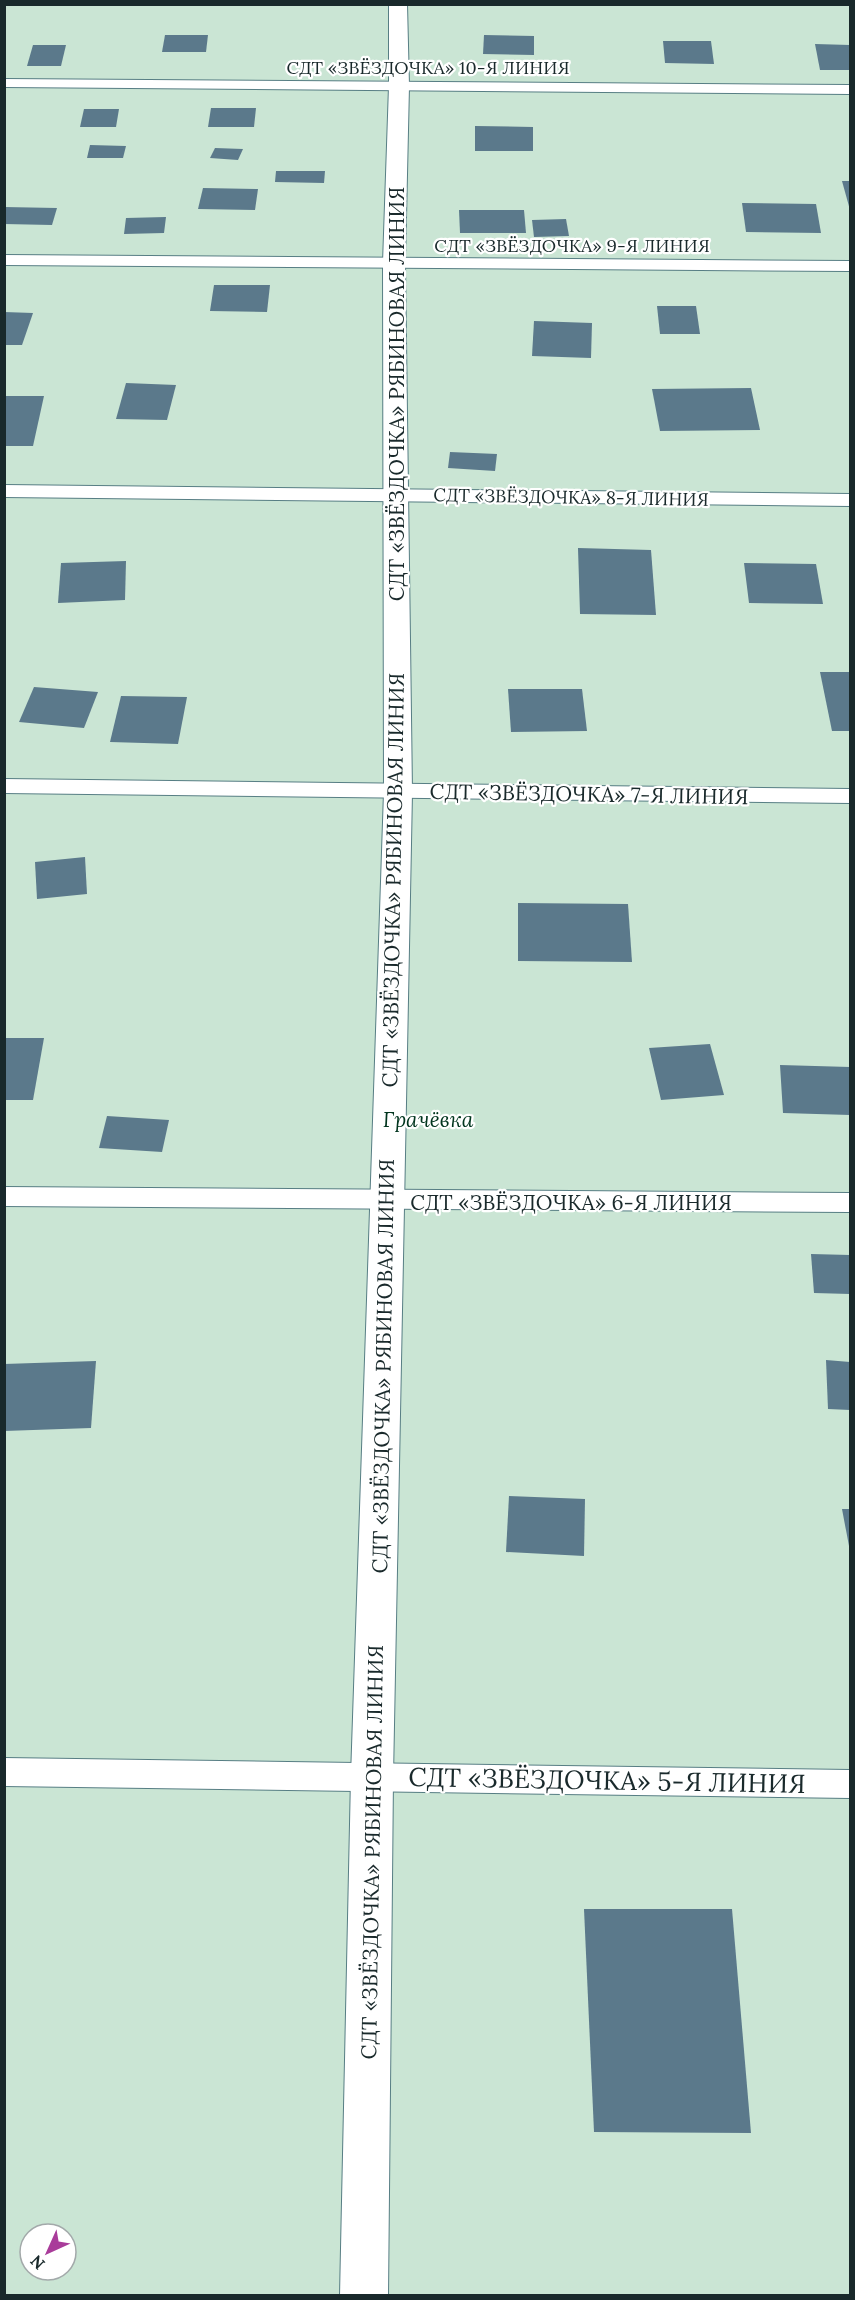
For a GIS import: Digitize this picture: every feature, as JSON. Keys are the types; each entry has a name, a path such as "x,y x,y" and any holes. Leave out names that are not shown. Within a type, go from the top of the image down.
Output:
{"street":[{"name":"СДТ «ЗВЁЗДОЧКА» РЯБИНОВАЯ ЛИНИЯ","path":"364,2295 372,1777 398,792 394,263 399,86 398,4"}],"lane":[{"name":"СДТ «ЗВЁЗДОЧКА» 10-Я ЛИНИЯ","path":"4,83 850,90"},
{"name":"СДТ «ЗВЁЗДОЧКА» 9-Я ЛИНИЯ","path":"4,260 850,266"},
{"name":"СДТ «ЗВЁЗДОЧКА» 8-Я ЛИНИЯ","path":"4,490 850,501"},
{"name":"СДТ «ЗВЁЗДОЧКА» 7-Я ЛИНИЯ","path":"4,786 850,796"},
{"name":"СДТ «ЗВЁЗДОЧКА» 6-Я ЛИНИЯ","path":"4,1196 387,1201 850,1203"},
{"name":"СДТ «ЗВЁЗДОЧКА» 5-Я ЛИНИЯ","path":"4,1772 850,1784"}],"green space":[{"name":"Грачёвка","path":"5,5 850,5 850,2295 5,2296"}],"building":[{"path":"165,35 208,35 206,52 162,52"},
{"path":"484,35 534,36 534,55 483,54"},
{"path":"663,41 711,41 714,64 665,63"},
{"path":"815,44 850,45 850,70 820,70"},
{"path":"33,45 66,45 61,66 27,66"},
{"path":"211,108 256,108 254,127 208,127"},
{"path":"84,109 119,109 116,127 80,127"},
{"path":"475,126 533,127 533,151 475,151"},
{"path":"90,145 126,146 123,158 87,158"},
{"path":"215,148 243,149 238,160 210,158"},
{"path":"276,171 325,171 324,183 275,182"},
{"path":"842,181 850,181 850,210"},
{"path":"203,188 258,189 255,210 198,209"},
{"path":"742,203 816,204 821,233 746,232"},
{"path":"4,207 57,208 52,225 4,224"},
{"path":"459,210 524,210 526,233 460,233"},
{"path":"166,217 164,233 124,234 126,218"},
{"path":"566,219 569,236 534,237 532,220"},
{"path":"214,285 270,285 267,312 210,311"},
{"path":"657,306 696,306 700,334 660,334"},
{"path":"4,312 33,313 22,345 4,345"},
{"path":"534,321 592,323 591,358 532,356"},
{"path":"126,383 176,385 167,420 116,419"},
{"path":"751,388 760,430 660,431 652,389"},
{"path":"4,396 44,396 33,446 4,446"},
{"path":"450,452 497,454 495,471 448,468"},
{"path":"578,548 651,550 656,615 580,614"},
{"path":"126,561 125,600 58,603 61,563"},
{"path":"744,563 816,564 823,604 749,603"},
{"path":"820,672 850,672 850,731 832,731"},
{"path":"34,687 98,692 84,728 19,722"},
{"path":"508,689 582,689 587,731 511,732"},
{"path":"121,696 187,697 178,744 110,742"},
{"path":"85,857 87,894 37,899 35,862"},
{"path":"518,903 628,904 632,962 518,961"},
{"path":"4,1038 44,1038 33,1100 4,1100"},
{"path":"710,1044 724,1095 661,1100 649,1048"},
{"path":"780,1065 850,1067 850,1115 783,1113"},
{"path":"107,1116 169,1120 162,1152 99,1148"},
{"path":"811,1254 850,1255 850,1294 814,1293"},
{"path":"826,1360 850,1362 850,1410 828,1409"},
{"path":"96,1361 91,1428 4,1431 4,1364"},
{"path":"509,1496 585,1499 584,1556 506,1552"},
{"path":"842,1509 850,1509 850,1546 849,1546"},
{"path":"584,1909 732,1909 751,2133 594,2132"}]}
